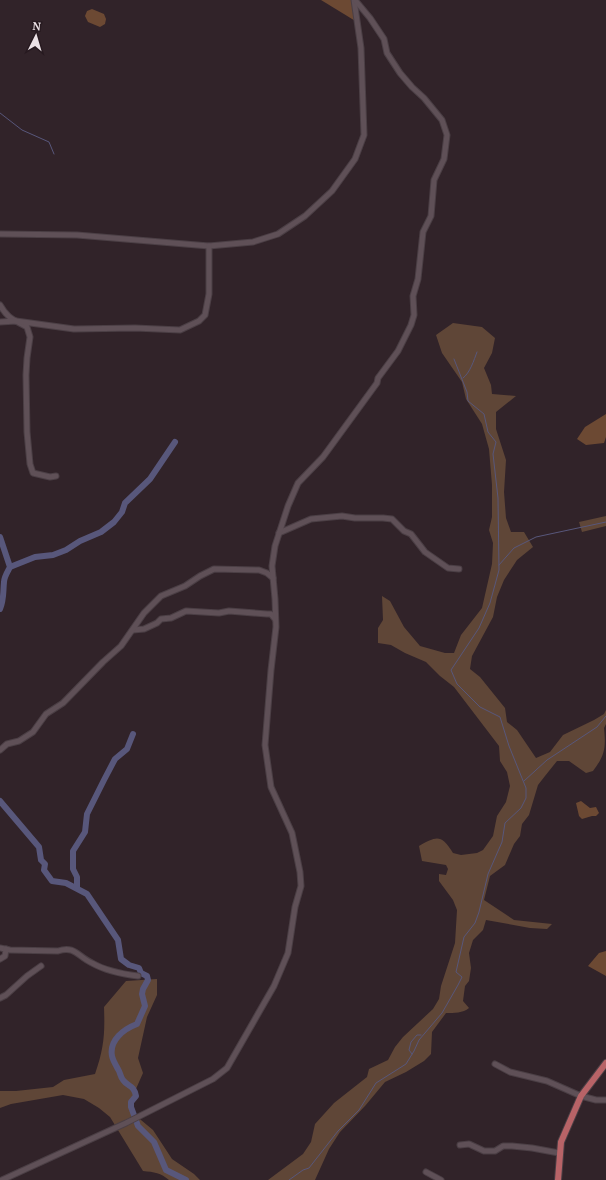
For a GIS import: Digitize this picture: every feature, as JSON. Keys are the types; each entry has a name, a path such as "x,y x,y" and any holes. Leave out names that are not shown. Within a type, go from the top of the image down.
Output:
{"main road":[{"path":"558,1180 561,1142 581,1096 606,1064"}],"street":[{"path":"0,234 77,235 209,246 253,242 278,234 304,216 332,191 356,159 364,135 361,48 354,0"},
{"path":"2,1180 135,1119 213,1079 227,1068 274,986 288,953 300,879 292,833 271,787 265,745 276,627 272,566 275,546 288,506 298,483 323,457 377,383 378,378 398,351 411,325 414,314 414,296 418,279 424,232 430,216 434,180 444,159 447,135 442,120 424,98 400,73 387,53 384,39 374,23 354,0"},
{"path":"0,322 16,321 74,329 135,328 180,330 199,321 205,314 209,294 209,246"},
{"path":"0,305 6,315 27,327 30,337 26,375 27,432 30,464 33,473 50,477 56,476"},
{"path":"279,532 311,519 342,516 355,518 392,519 404,531 411,534 425,552 448,568 459,569"},
{"path":"0,750 7,744 19,741 33,732 46,714 63,703 103,662 121,646 144,612 161,596 185,586 214,569 259,570 267,573 273,578"},
{"path":"133,630 144,628 161,619 171,618 186,611 219,613 229,611 271,614 275,619"},
{"path":"0,959 5,956 3,949 58,951 65,949 78,952 91,963 119,974 138,976"},
{"path":"0,998 6,995 27,976 42,966"},
{"path":"495,1064 510,1072 547,1081 581,1096 596,1100 606,1100"},
{"path":"460,1145 469,1144 484,1151 495,1151 503,1146 512,1146 560,1153"},
{"path":"426,1172 441,1180"}],"shaded area":[{"path":"321,0 356,0 357,22"},
{"path":"92,9 104,14 106,19 105,24 100,27 88,22 85,16 87,11"},
{"path":"453,323 482,327 495,338 492,353 484,368 491,385 492,394 516,396 496,412 496,429 506,460 504,492 506,518 511,532 524,532 533,547 517,560 504,580 497,597 493,617 472,656 470,669 480,677 505,708 507,722 517,730 536,758 550,752 563,735 594,720 604,714 606,710 604,751 593,771 586,773 569,761 557,761 538,785 529,815 522,824 520,836 514,844 505,865 490,876 484,900 514,920 552,924 547,929 530,928 486,920 483,930 473,940 469,953 471,968 469,981 465,986 463,1001 469,1008 461,1012 446,1013 432,1032 431,1054 424,1061 406,1072 385,1082 340,1132 329,1149 315,1180 268,1180 303,1154 311,1142 315,1124 334,1103 367,1077 369,1069 388,1060 395,1047 403,1037 433,1009 439,999 441,986 455,943 457,910 453,900 439,881 439,874 446,875 448,869 446,865 422,861 419,846 430,840 438,839 445,842 453,853 461,855 477,853 483,850 493,836 497,816 506,802 510,786 507,772 500,761 499,746 454,687 426,662 391,645 378,643 378,628 383,620 382,596 390,601 404,627 420,646 445,653 454,653 461,635 482,608 492,564 493,543 489,530 492,517 492,485 489,449 482,424 466,399 462,382 442,353 436,335"},
{"path":"606,414 606,437 604,443 586,445 577,439 585,427"},
{"path":"606,516 606,526 582,532 579,522"},
{"path":"581,801 590,808 596,807 599,813 596,816 582,819 579,816 576,803"},
{"path":"606,951 606,976 588,966 599,953"},
{"path":"157,979 157,995 147,1017 138,1058 143,1073 132,1098 129,1110 153,1130 172,1159 200,1180 169,1180 157,1173 143,1171 110,1117 84,1099 63,1095 11,1104 0,1108 0,1091 16,1091 53,1087 64,1080 95,1074 103,1041 104,1007 126,981"}],"waterway":[{"path":"0,113 22,130 49,142 54,154"},
{"path":"463,378 470,370 477,352"},
{"path":"289,1180 303,1170 309,1168 338,1131 359,1110 376,1083 406,1064 419,1040 442,1013 462,977 456,972 464,937 475,923 479,912 488,874 502,842 505,823 521,808 526,798 526,788 509,746 500,717 480,707 457,684 451,670 479,628 490,603 499,570 498,498 493,454 496,442 488,432 484,414 468,401 467,392 454,359"},
{"path":"10,567 35,557 53,555 101,532 114,522 122,512 125,503 150,479 175,442"},
{"path":"499,565 514,548 536,537 606,522"},
{"path":"0,537 10,567 4,580 3,599 0,609"},
{"path":"524,781 547,760 597,727 606,716"},
{"path":"77,888 77,877 73,869 73,851 85,832 87,814 104,780 115,759 127,749 133,734"},
{"path":"0,801 39,847 41,860 45,864 44,870 52,881 66,883 87,894 118,940 121,959 129,965 139,968 141,973 147,976 148,980 142,994 145,1006 137,1024 127,1029 115,1040 112,1056 122,1079 135,1092 136,1096 131,1102 131,1107 138,1126 154,1142 166,1170 186,1180"},
{"path":"412,1054 409,1050 411,1042 417,1035 421,1035"}]}
